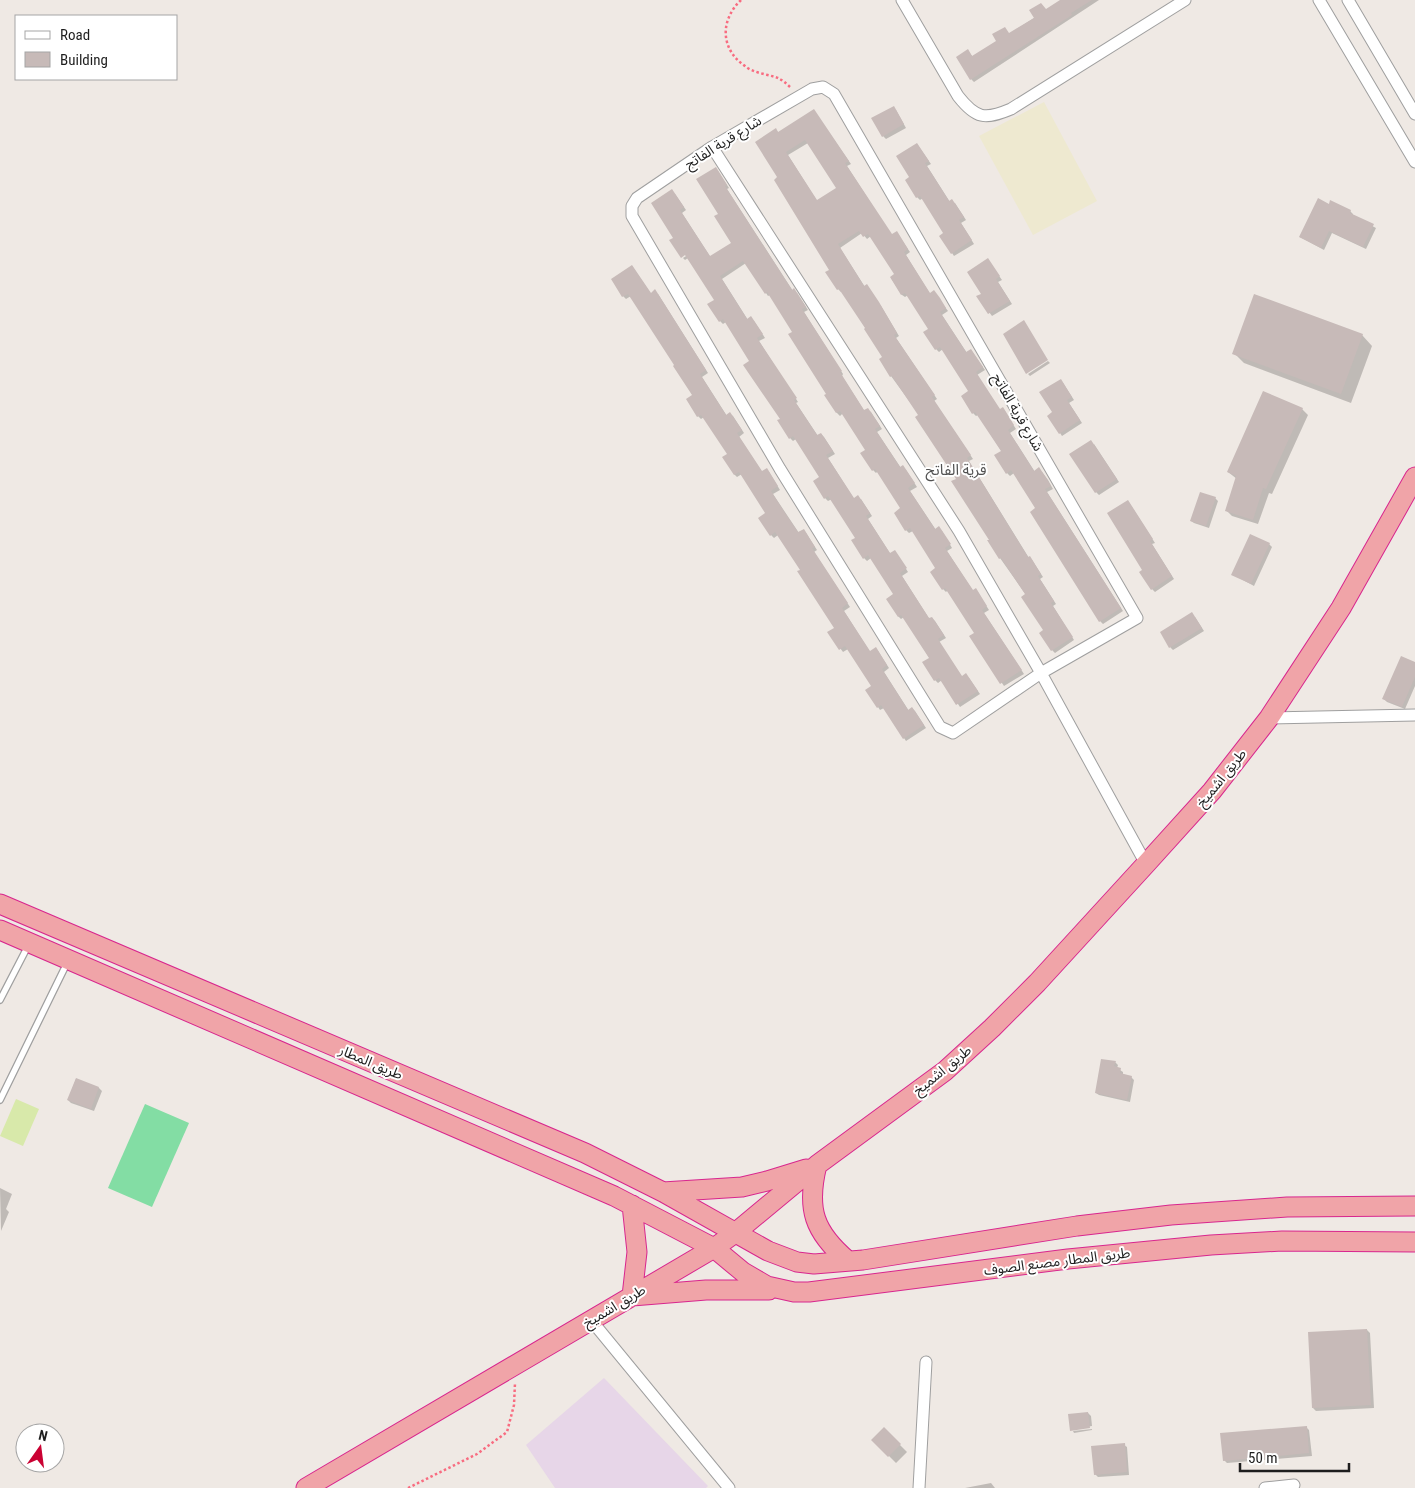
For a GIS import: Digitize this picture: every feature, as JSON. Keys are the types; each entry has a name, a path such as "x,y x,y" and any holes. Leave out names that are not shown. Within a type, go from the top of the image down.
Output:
{"highway":[{"name":"طريق اشميخ","path":"306,1488 714,1248 736,1233 817,1165 944,1071 992,1028 1037,983 1212,791 1269,718 1341,608 1415,477"},
{"name":"طريق المطار","path":"0,904 585,1154 663,1192 736,1233"},
{"name":"طريق المطار","path":"0,930 614,1196 714,1248"},
{"path":"663,1192 742,1187 767,1182 817,1165"},
{"path":"817,1165 812,1186 813,1208 819,1229 831,1247 848,1261"},
{"path":"614,1196 627,1194 635,1183 634,1178"},
{"name":"طريق المطار مصنع الصوف","path":"736,1233 768,1250 797,1262 814,1264 848,1261 1124,1220 1229,1210 1335,1205 1415,1206"},
{"path":"632,1206 637,1252 632,1296 706,1290 779,1290"},
{"path":"1015,1236 1018,1266"},
{"name":"طريق المطار مصنع الصوف","path":"714,1248 755,1280 779,1290 809,1292 1140,1251 1282,1241 1415,1242"}],"street":[{"path":"902,0 958,96 970,111 980,116 999,114 1012,110 1185,0"},
{"path":"1319,0 1415,162"},
{"path":"1348,0 1415,114"},
{"name":"شارع قرية الفاتح","path":"823,87 834,94 1137,618 1041,673 953,733 940,727 780,469 632,216 632,206 637,198 712,147 812,89 823,87"},
{"path":"712,147 959,531 1041,673 1146,864"},
{"path":"1269,718 1415,715"},
{"path":"591,1320 729,1488"},
{"path":"919,1488 926,1362"},
{"path":"1265,1488 1294,1484"}],"lane":[{"path":"0,1000 30,943"},
{"path":"0,1100 69,960"}],"path":[{"path":"741,0 733,8 724,32 731,53 745,67 780,79 802,95"},
{"path":"408,1488 477,1454 507,1432 514,1405 516,1364"}],"shaded area":[{"path":"1044,102 1097,201 1033,235 979,136"},
{"path":"604,1378 708,1486 706,1488 555,1488 526,1445"}],"green space":[{"path":"16,1099 39,1109 23,1146 0,1136"},
{"path":"145,1104 189,1123 152,1207 108,1188"}],"building":[{"path":"1060,0 1092,0 1071,13 1072,15 970,80 956,57 968,49 972,56 996,41 992,34 1005,27 1009,33 1034,18 1029,10 1041,3 1046,9"},
{"path":"894,106 904,124 882,137 871,118"},
{"path":"814,109 849,161 845,163 892,234 897,231 908,249 904,252 930,293 934,290 940,298 946,308 940,312 966,352 971,349 983,367 976,372 1000,409 1003,407 1014,425 1008,430 1034,471 1039,467 1045,476 1051,486 1045,489 1121,608 1099,622 1030,512 1035,508 1011,470 1006,474 994,455 1001,451 975,412 972,414 961,396 968,391 940,347 935,350 923,332 928,329 905,293 901,295 890,277 894,274 868,234 863,237 859,231 838,244 864,286 867,284 879,302 897,333 894,335 935,395 932,397 971,455 967,458 1028,557 1030,556 1041,574 1038,576 1054,601 1051,603 1073,637 1051,651 1039,633 1043,630 1021,597 1025,594 1001,558 999,559 951,481 956,479 915,417 918,415 879,359 882,357 865,328 839,289 837,290 825,272 829,270 774,180 777,177 755,142 776,128 778,132","holes":["805,140 836,188 817,200 786,152"]},
{"path":"917,143 929,161 925,163 949,201 952,199 964,217 959,220 972,240 951,254 939,236 943,233 920,196 916,198 905,180 909,177 896,156"},
{"path":"716,167 727,185 725,186 741,211 792,290 794,288 806,307 802,309 842,371 840,372 864,410 868,408 880,426 875,429 900,467 903,465 915,483 908,488 935,529 939,526 951,544 945,548 973,590 976,588 987,606 982,610 1022,670 1000,684 969,636 974,633 945,588 942,590 930,572 935,568 910,528 905,531 894,513 900,508 875,469 872,471 860,453 865,450 840,411 836,413 824,395 826,394 788,334 792,332 767,292 765,294 743,261 720,276 747,319 751,316 763,334 757,338 797,398 794,400 817,435 821,433 833,451 826,455 854,498 858,495 870,513 866,516 890,553 895,550 907,568 900,573 929,618 932,617 944,635 938,639 962,676 966,673 978,691 956,705 939,678 934,681 922,662 929,658 901,615 898,617 886,599 893,594 868,555 863,559 851,540 855,538 828,496 824,499 813,481 819,477 793,436 789,439 777,420 780,419 743,365 749,361 723,319 719,322 707,304 714,300 685,255 681,258 669,240 673,238 651,203 672,189 684,207 680,210 710,256 731,243 714,216 718,214 696,179"},
{"path":"1318,198 1329,204 1330,200 1351,210 1350,213 1374,224 1363,247 1329,231 1321,248 1299,237"},
{"path":"988,258 1000,276 996,279 1010,301 988,314 976,296 981,294 967,272"},
{"path":"632,265 651,293 655,289 706,370 700,374 726,415 730,412 742,430 737,433 762,471 767,468 778,486 771,491 798,532 804,529 815,547 812,548 848,603 842,608 870,651 876,647 887,665 882,669 908,710 912,707 924,725 903,739 881,705 877,708 865,690 871,686 845,646 839,650 827,632 834,628 797,571 800,570 775,532 770,536 758,518 765,513 739,472 734,475 722,457 727,454 701,415 697,417 686,399 692,395 674,365 628,294 622,297 611,279"},
{"path":"1254,294 1363,334 1341,394 1232,354"},
{"path":"1024,320 1048,360 1026,374 1003,334"},
{"path":"1061,379 1072,397 1067,400 1080,420 1059,434 1047,416 1052,412 1039,392"},
{"path":"1263,391 1303,408 1266,489 1263,488 1253,520 1225,511 1236,476 1227,472"},
{"path":"1091,440 1117,479 1095,493 1069,454"},
{"path":"1200,492 1216,497 1206,526 1190,521"},
{"path":"1128,500 1153,539 1150,541 1172,576 1151,590 1139,572 1142,570 1107,513"},
{"path":"1250,534 1270,543 1251,584 1231,575"},
{"path":"1192,612 1202,628 1169,648 1160,632"},
{"path":"1401,656 1415,662 1415,677 1402,707 1382,699"},
{"path":"1101,1059 1116,1061 1114,1066 1121,1068 1120,1073 1132,1076 1127,1100 1095,1093"},
{"path":"76,1078 99,1087 91,1109 67,1100"},
{"path":"1367,1329 1371,1405 1312,1408 1308,1332"},
{"path":"1088,1412 1090,1428 1070,1431 1068,1414"},
{"path":"1307,1426 1309,1453 1223,1461 1220,1433"},
{"path":"884,1427 901,1444 888,1457 871,1440"},
{"path":"1125,1443 1127,1472 1094,1475 1091,1446"}],"district":[{"name":"قرية الفاتح","path":"956,470"}]}
